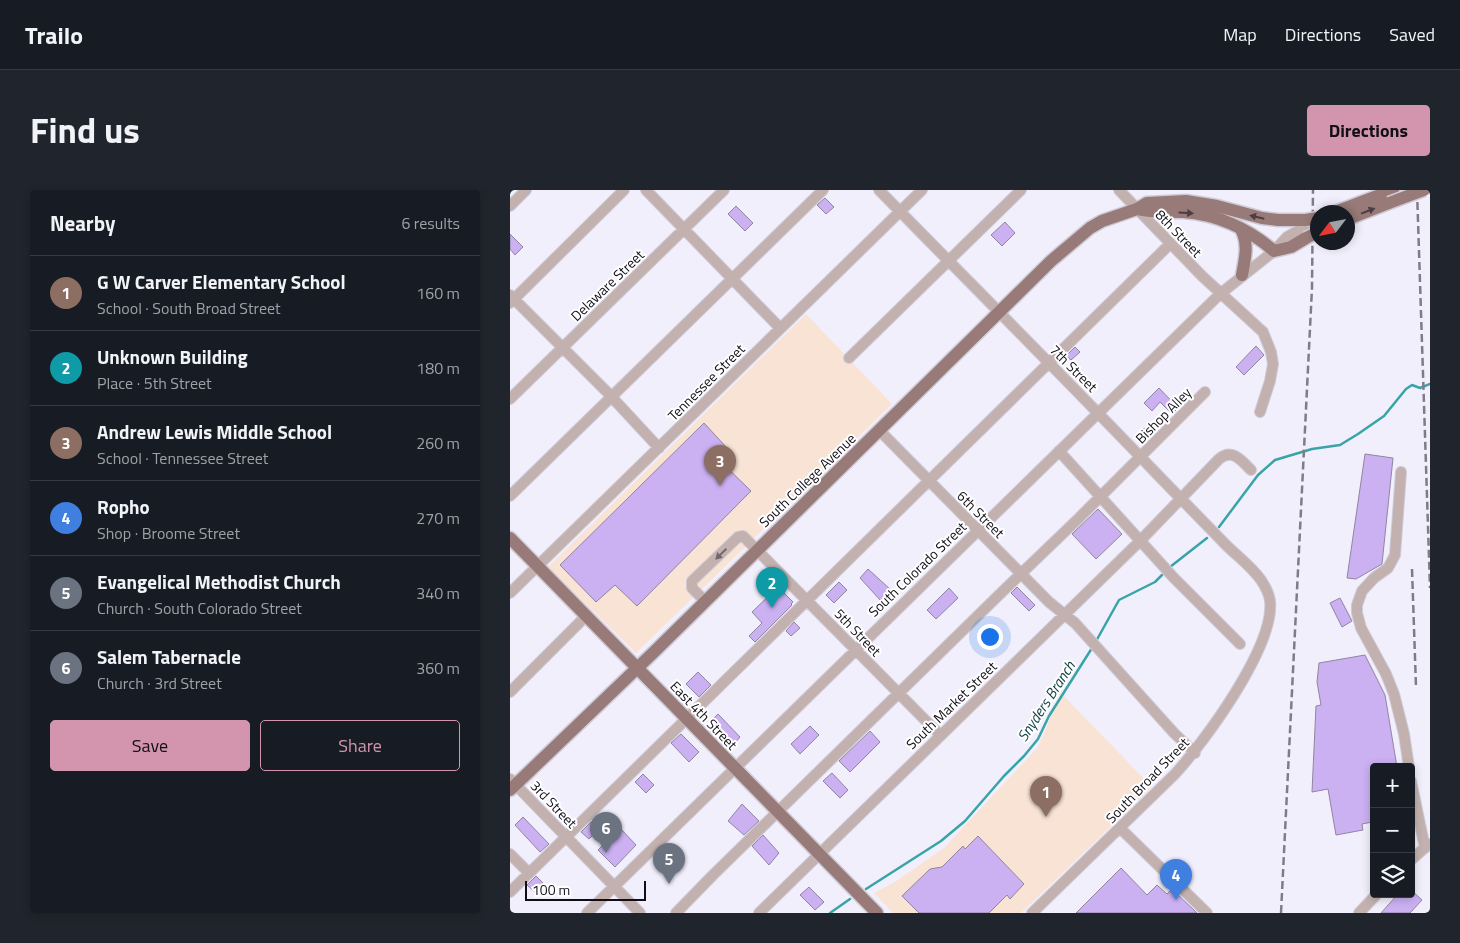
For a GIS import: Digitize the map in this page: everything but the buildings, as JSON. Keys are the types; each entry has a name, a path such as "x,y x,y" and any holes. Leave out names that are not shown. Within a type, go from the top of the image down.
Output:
{"main road":[{"path":"1355,206 1389,195 1424,190"},
{"path":"1355,215 1389,195"},
{"name":"South College Avenue","path":"512,785 637,668 1051,260 1090,228 1102,221 1137,209 1147,203 1186,200 1310,227"},
{"path":"1137,209 1215,217 1242,228 1274,251"},
{"name":"South Colorado Street","path":"1274,251 1291,247 1310,227"},
{"path":"1242,228 1247,246 1242,275"},
{"name":"East 4th Street","path":"510,538 877,913"}],"street":[{"path":"510,206 526,190"},
{"path":"624,190 511,299 562,348 659,448"},
{"path":"646,190 734,278 780,328"},
{"name":"Delaware Street","path":"510,399 724,190"},
{"path":"510,496 823,190"},
{"name":"7th Street","path":"879,190 1099,412 1248,566"},
{"name":"Tennessee Street","path":"510,593 922,190"},
{"path":"849,358 1021,190"},
{"name":"8th Street","path":"1122,191 1170,244 1220,294 1263,332 1270,347 1272,364 1270,381 1260,412"},
{"path":"510,892 1170,244"},
{"name":"South Colorado Street","path":"587,913 1220,294 1274,251"},
{"name":"Bishop Alley","path":"676,913 1206,392"},
{"name":"6th Street","path":"879,430 1049,602 1065,614 1174,733 1195,753"},
{"path":"1060,450 1140,541 1240,644"},
{"name":"South Market Street","path":"759,913 1140,541 1222,456 1227,454 1237,456 1251,470"},
{"path":"1401,472 1394,555 1388,568 1374,578 1362,591 1357,605 1357,613 1361,628 1386,674 1394,694 1404,734 1408,763"},
{"name":"5th Street","path":"705,601 692,588 692,581 738,536 743,536 758,549 940,735"},
{"name":"South Broad Street","path":"1032,913 1195,753 1232,697 1257,652 1269,620 1270,599 1262,581 1248,566"},
{"path":"510,692 586,616"},
{"name":"3rd Street","path":"512,785 640,913"},
{"path":"1415,797 1427,846 1415,856"},
{"path":"1120,828 1207,913"},
{"path":"510,854 529,873"},
{"path":"1359,913 1373,898"}],"shaded area":[{"path":"806,314 892,404 636,653 548,567"},
{"path":"1061,693 1152,787 1021,913 893,913 874,893 895,882 944,848 1038,747"}],"waterway":[{"name":"Snyders Branch","path":"1219,527 1258,475 1275,460 1312,449 1340,445 1384,416 1406,389 1412,385 1420,388 1430,384"},
{"name":"Snyders Branch","path":"1170,567 1207,538"},
{"name":"Snyders Branch","path":"1095,643 1119,600 1155,582 1162,575"},
{"name":"Snyders Branch","path":"866,889 941,841 965,821 1038,739 1049,716 1092,648"},
{"name":"Snyders Branch","path":"830,913 850,899"}],"railway":[{"path":"1281,913 1312,288 1313,190"},
{"path":"1417,190 1430,588"},
{"path":"1412,569 1416,687"}],"place":[{"name":"Andrew Lewis Middle School","path":"720,486"},
{"name":"Unknown Building","path":"772,608"},
{"name":"G W Carver Elementary School","path":"1046,817"},
{"name":"Salem Tabernacle","path":"606,853"},
{"name":"Evangelical Methodist Church","path":"669,884"},
{"name":"Ropho","path":"1176,900"}]}
